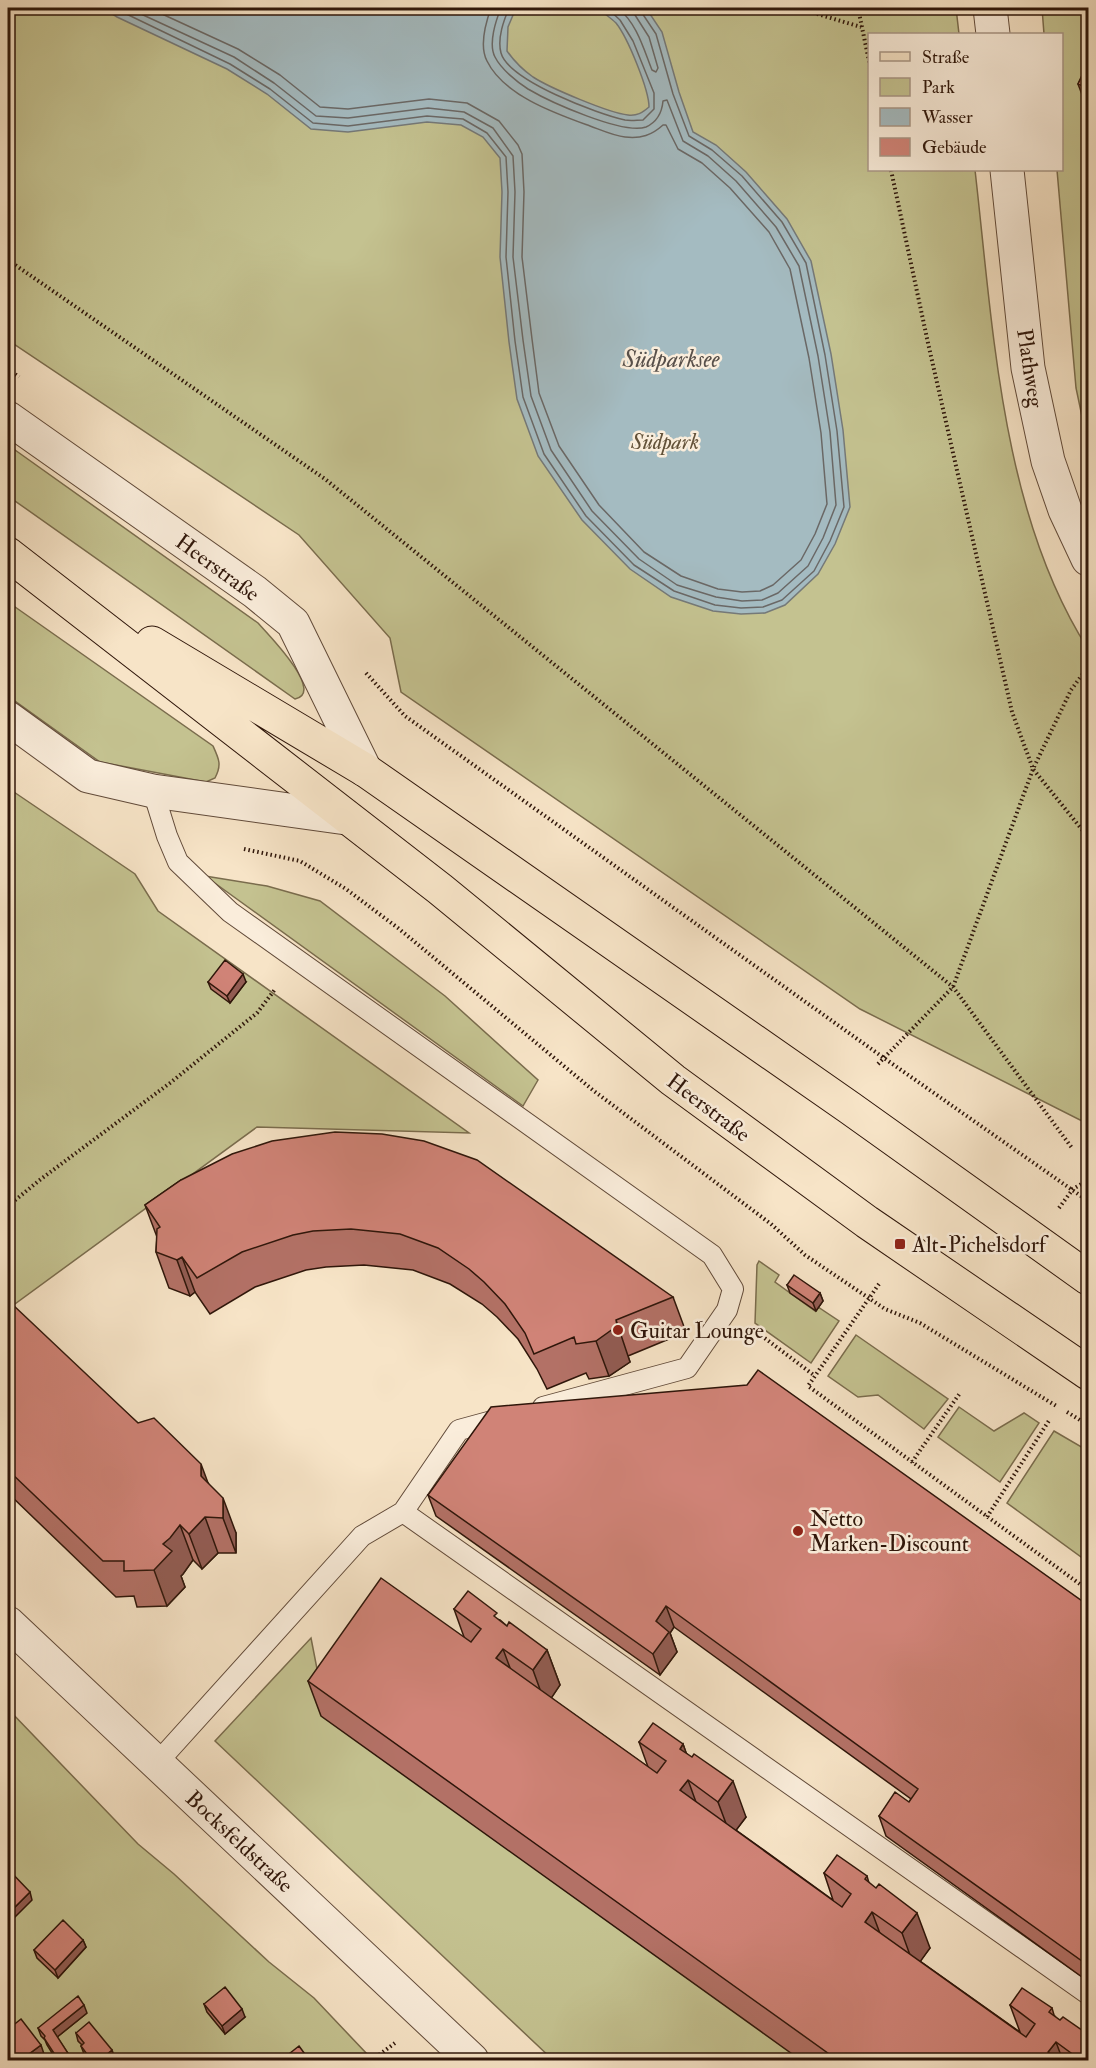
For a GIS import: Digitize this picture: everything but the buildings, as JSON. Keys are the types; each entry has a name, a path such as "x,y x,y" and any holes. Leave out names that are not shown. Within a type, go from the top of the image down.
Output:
{"main road":[{"name":"Heerstraße","path":"20,563 365,770 860,1114 1089,1278"},
{"name":"Heerstraße","path":"20,563 440,889 607,1028 736,1128 867,1222 1089,1373"}],"street":[{"path":"990,8 993,33"},
{"name":"Plathweg","path":"1007,171 1028,368 1048,461 1065,510 1089,559"},
{"name":"Heerstraße","path":"8,418 255,592 293,623 365,770"},
{"name":"Heerstraße","path":"8,718 88,776 153,791 346,818"},
{"name":"Bocksfeldstraße","path":"8,1623 472,2061"}],"lane":[{"path":"153,791 178,862 230,912 712,1255 733,1289 728,1310 687,1368 459,1430 403,1512 362,1536 157,1763"},
{"path":"403,1512 1089,1994"}],"path":[{"path":"805,8 814,13 861,27"},
{"path":"858,8 868,57"},
{"path":"891,171 1012,712 1033,769 1089,837"},
{"path":"8,260 325,479 953,987 1072,1148"},
{"path":"878,1064 953,987 1033,769 1071,690 1089,666"},
{"path":"386,698 405,716 884,1058 1089,1201"},
{"path":"300,861 346,889 398,928 594,1091 771,1224 805,1255 885,1309 920,1323 1089,1425"},
{"path":"8,1206 170,1083 257,1013 296,960"},
{"path":"879,1284 808,1386 1089,1590"},
{"path":"728,1310 815,1376"},
{"path":"912,1462 960,1393"},
{"path":"987,1517 1050,1419"}],"green space":[{"name":"Südpark","path":"8,8 956,8 959,33 868,33 868,171 975,171 996,354 1019,479 1036,539 1059,596 1088,649 1088,1124 860,1009 401,692 390,638 299,535 8,340"},
{"path":"1042,8 1088,8 1088,112 1086,118 1088,119 1088,445 1076,388 1057,171 1063,171 1063,33 1044,33"},
{"path":"8,445 258,623 292,662 304,686 303,694 295,699 8,496"},
{"path":"8,602 213,746 219,762 215,778 206,782 100,762 8,696"},
{"path":"8,788 135,874 158,911 469,1133 257,1127 8,1309"},
{"path":"205,876 267,886 320,901 445,996 538,1080 523,1106"},
{"path":"759,1261 779,1275 775,1282 815,1311 818,1307 839,1321 811,1363 755,1323"},
{"path":"856,1335 948,1399 924,1429 878,1395 858,1397 828,1376"},
{"path":"959,1407 994,1431 1024,1413 1039,1423 1000,1482 938,1437"},
{"path":"1054,1431 1085,1449 1088,1456 1088,1562 1007,1503"},
{"path":"311,1638 318,1674 802,2060 553,2060 215,1741"},
{"path":"8,1709 138,1844 174,1874 269,1962 314,1998 367,2054 359,2060 8,2060"}],"water":[{"name":"Südparksee","path":"103,8 516,8 508,27 507,51 522,68 541,82 566,93 608,110 631,115 639,114 649,107 646,89 621,30 598,8 646,8 662,32 693,132 716,145 746,172 787,219 811,261 831,354 843,430 850,507 835,544 818,574 785,605 765,613 741,614 713,611 671,597 630,569 582,520 538,456 517,399 500,257 502,192 500,158 483,137 461,125 427,122 348,132 311,129 267,94 227,69 117,17"}],"place":[{"name":"Alt-Pichelsdorf","path":"900,1244"},
{"name":"Guitar Lounge","path":"618,1330"},
{"name":"Netto Marken-Discount","path":"798,1531"}]}
